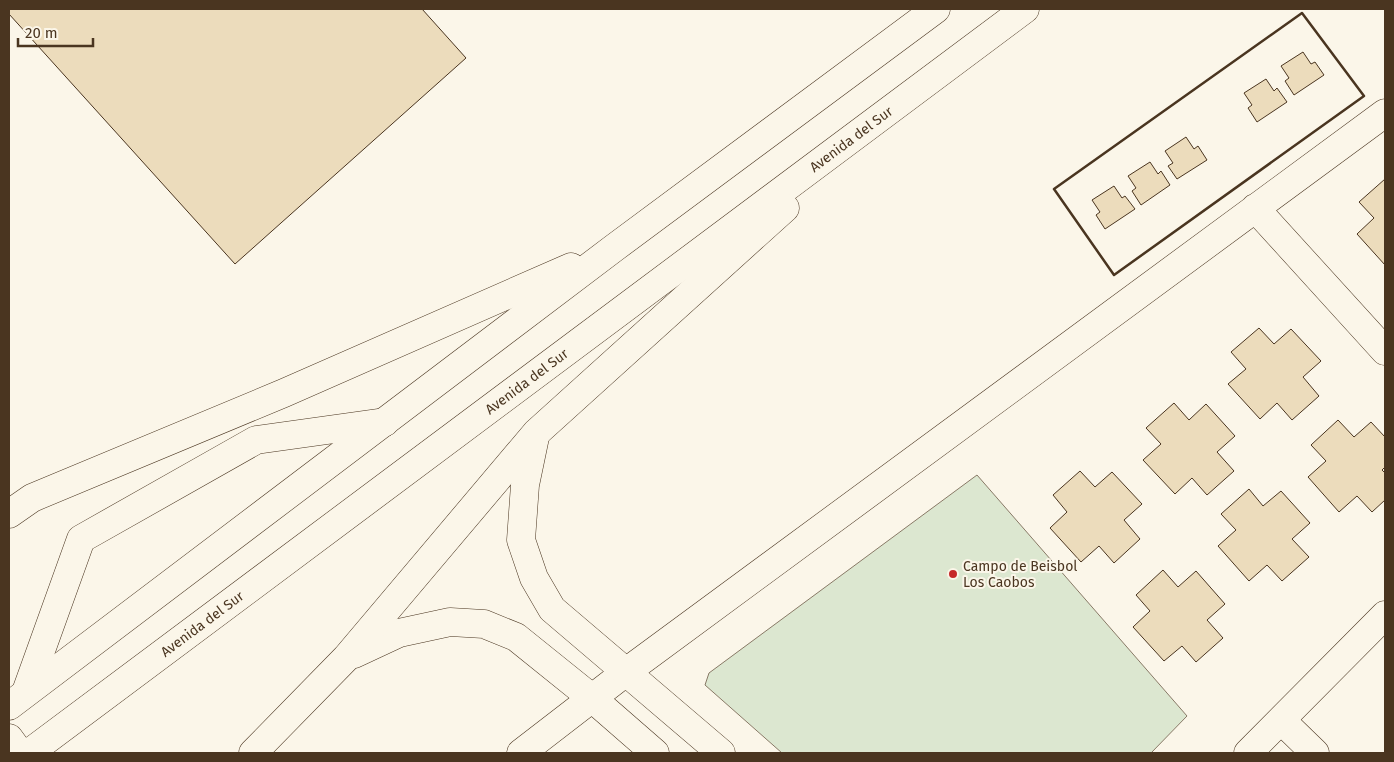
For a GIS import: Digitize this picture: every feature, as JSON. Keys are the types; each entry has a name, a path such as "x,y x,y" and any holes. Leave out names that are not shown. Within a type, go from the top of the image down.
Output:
{"main road":[{"path":"17,699 614,248 936,9"},
{"name":"Avenida del Sur","path":"29,753 1025,9"},
{"path":"253,753 346,658 536,433 908,96"},
{"path":"521,753 626,672 1385,113"},
{"path":"1255,208 1385,351"},
{"path":"9,514 32,498 284,393 614,248"},
{"path":"17,699 81,539 256,440 384,422"},
{"path":"536,433 525,485 521,540 534,578 552,609 721,753"},
{"path":"1248,753 1385,615"},
{"path":"346,658 399,633 450,622 484,624 516,637 593,699 655,753"},
{"path":"1281,720 1315,753"},
{"path":"9,738 20,753"}],"green space":[{"name":"Campo de Beisbol Los Caobos","path":"977,475 1187,716 1151,753 782,753 705,685 709,673"}],"building":[{"path":"9,9 422,9 466,58 235,264 9,14"},
{"path":"1303,52 1311,64 1315,62 1324,75 1294,95 1285,81 1289,78 1281,66"},
{"path":"1266,79 1274,91 1277,88 1287,102 1257,122 1248,108 1252,105 1244,93"},
{"path":"1186,137 1194,149 1198,146 1207,160 1177,179 1168,166 1173,163 1165,151"},
{"path":"1150,162 1158,174 1161,171 1170,185 1141,205 1132,191 1136,188 1128,176"},
{"path":"1385,179 1385,265 1357,234 1374,218 1359,202"},
{"path":"1114,186 1122,198 1125,196 1135,209 1105,229 1096,215 1100,212 1092,200"},
{"path":"1259,328 1274,344 1291,329 1321,361 1303,377 1319,396 1292,420 1277,403 1260,419 1228,384 1246,369 1231,352"},
{"path":"1174,403 1189,420 1206,404 1235,436 1217,452 1234,471 1207,495 1192,478 1175,494 1143,460 1161,444 1146,428"},
{"path":"1338,420 1354,437 1371,422 1385,437 1385,467 1382,470 1385,473 1385,500 1372,512 1357,496 1339,512 1308,477 1326,461 1311,445"},
{"path":"1080,471 1095,487 1112,472 1142,504 1124,520 1140,539 1114,563 1099,546 1081,562 1050,528 1067,512 1053,495"},
{"path":"1249,489 1263,506 1281,491 1310,523 1292,539 1309,557 1282,581 1267,565 1249,581 1218,546 1236,530 1221,514"},
{"path":"1163,570 1178,587 1196,571 1225,604 1207,620 1223,638 1196,662 1182,646 1164,661 1133,627 1150,611 1136,595"}],"wall":[{"path":"1302,13 1364,96 1114,275 1054,189 1302,13"}],"place":[{"name":"Campo de Beisbol Los Caobos","path":"953,574"}]}
